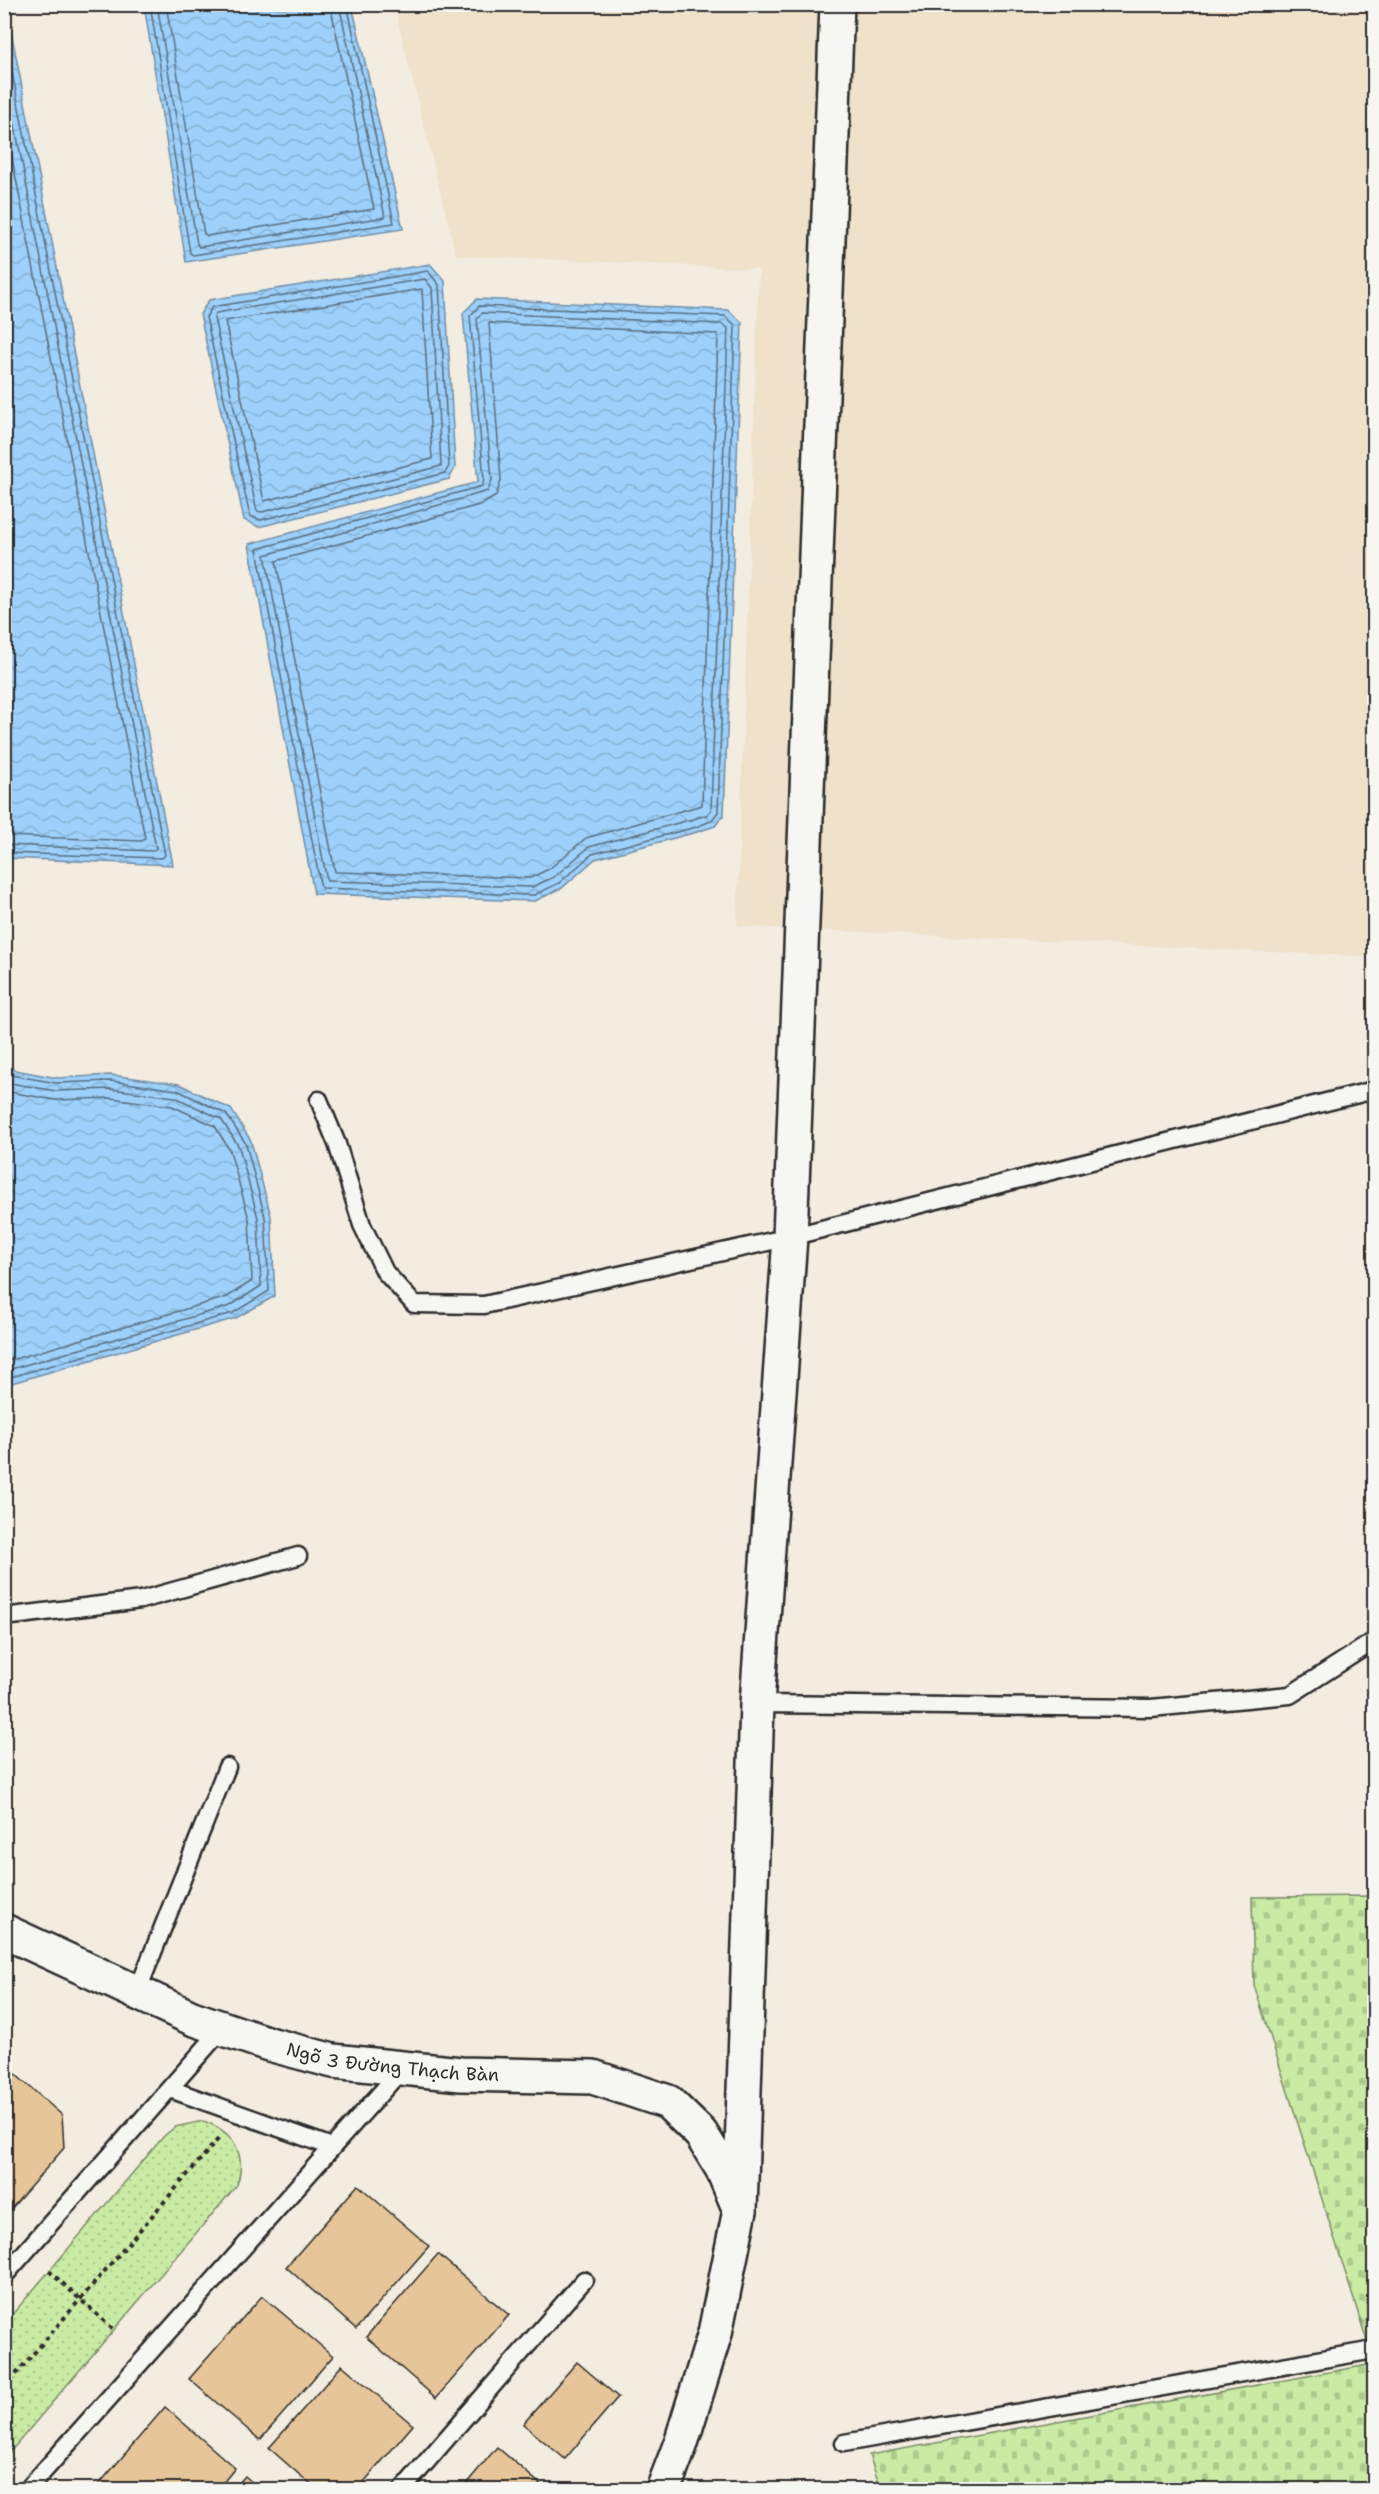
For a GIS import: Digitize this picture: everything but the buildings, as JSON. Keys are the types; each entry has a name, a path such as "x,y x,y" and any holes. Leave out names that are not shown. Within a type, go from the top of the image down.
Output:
{"street":[{"path":"663,2490 681,2443 715,2333 740,2210 757,1704 790,1237 837,4"},
{"name":"Ngõ 3 Đường Thạch Bàn","path":"4,1931 222,2029 333,2061 461,2074 593,2077 668,2102 701,2134 722,2168 740,2210"}],"lane":[{"path":"319,1100 337,1144 362,1225 386,1272 414,1304 484,1305 790,1237 1374,1090"},
{"path":"4,1617 141,1600 298,1556"},
{"path":"757,1704 1151,1708 1290,1695 1374,1641"},
{"path":"137,1992 227,1767"},
{"path":"4,2276 222,2029"},
{"path":"27,2490 403,2068"},
{"path":"170,2088 332,2147"},
{"path":"402,2490 584,2280"},
{"path":"844,2443 1374,2350"}],"path":[{"path":"4,2388 239,2114"},
{"path":"49,2271 114,2330"}],"shaded area":[{"path":"394,5 1374,5 1374,957 737,926 759,269 456,255"}],"green space":[{"path":"1374,1896 1374,2363 1254,1985 1252,1897"},
{"path":"203,2121 223,2131 235,2145 240,2163 237,2185 5,2458 5,2323 164,2136 175,2127"},
{"path":"1374,2364 1374,2489 881,2489 869,2455"}],"water":[{"path":"6,5 173,865 5,858"},
{"path":"144,5 352,5 403,229 186,262"},
{"path":"430,264 445,281 455,468 449,479 259,527 244,520 200,314 209,300"},
{"path":"477,299 728,310 742,322 724,815 715,826 595,859 562,888 535,901 314,894 249,544 478,482 463,313"},
{"path":"4,1068 58,1078 111,1075 179,1084 231,1109 251,1141 271,1216 275,1296 236,1318 5,1385"}]}
